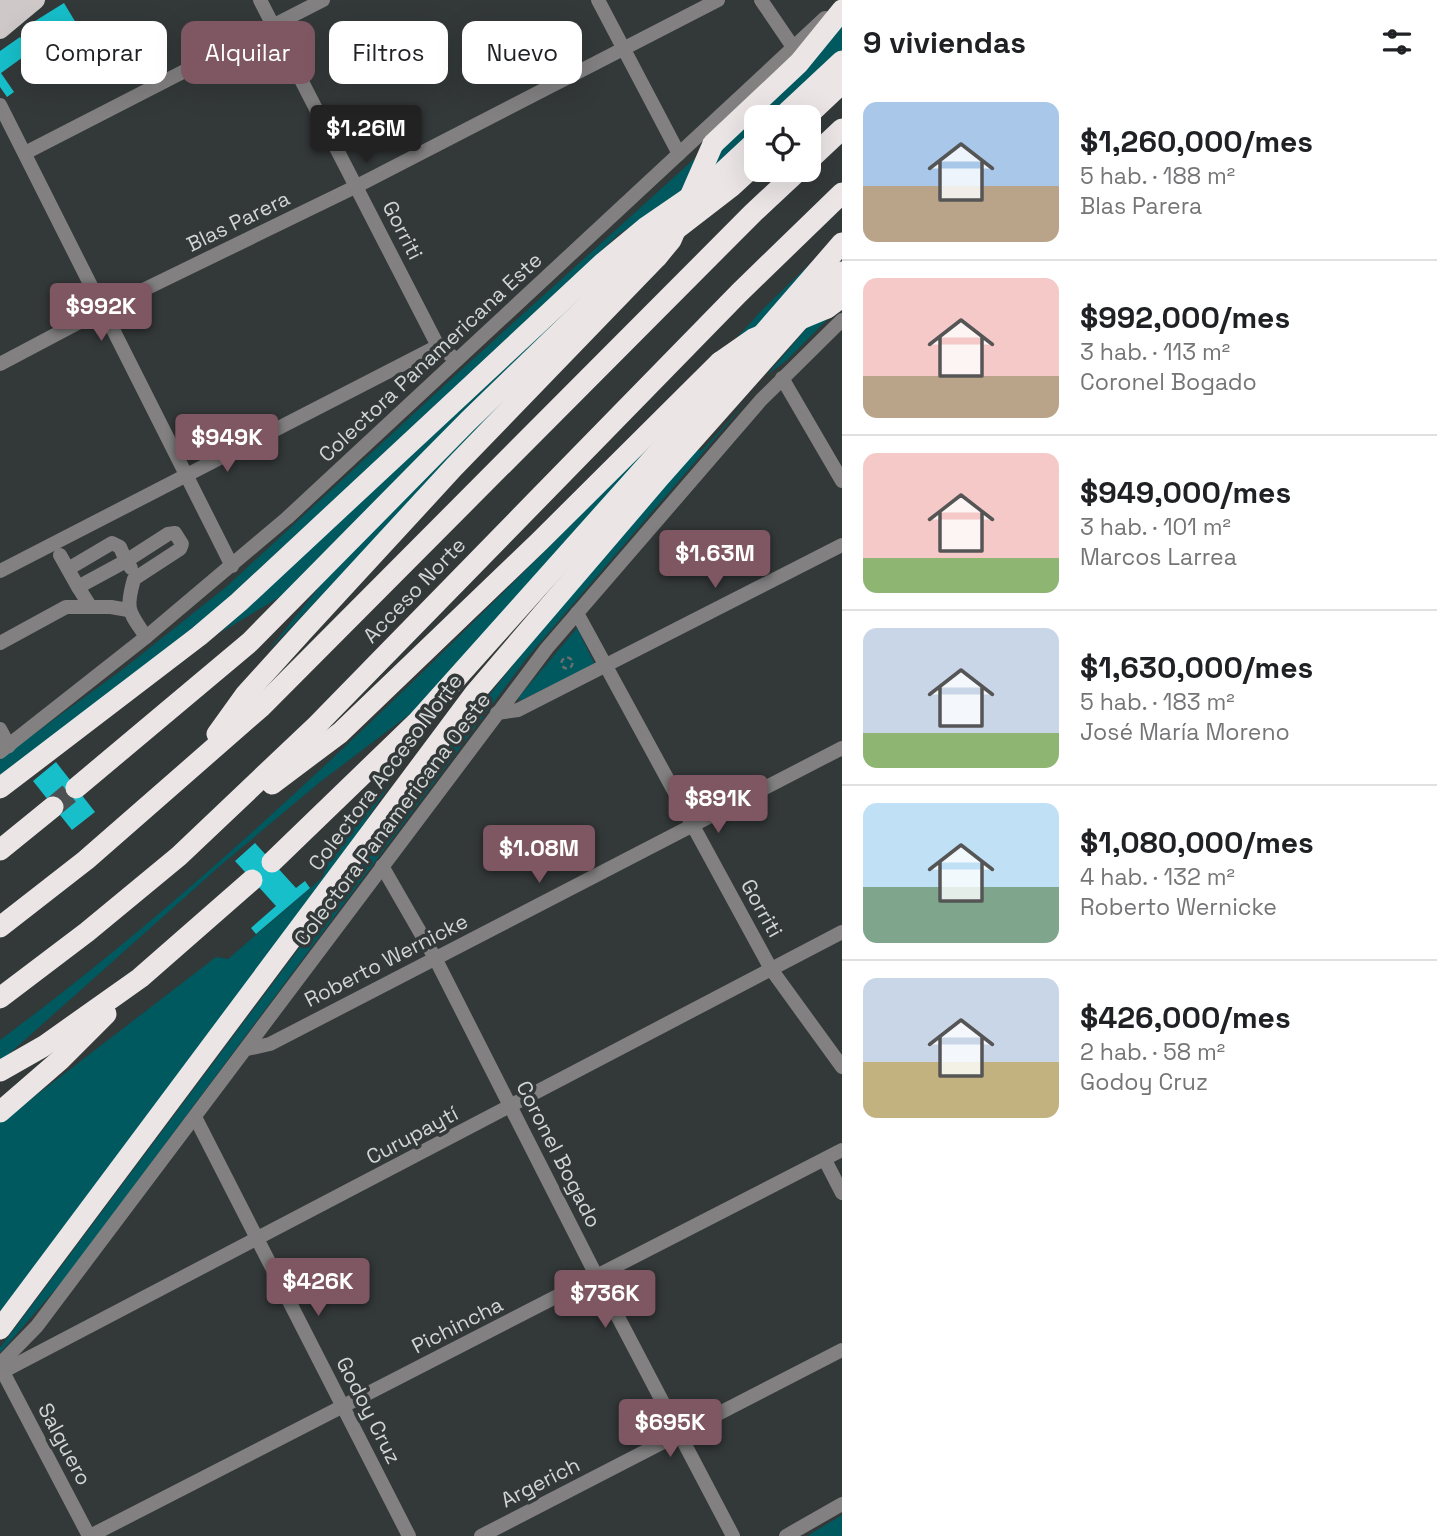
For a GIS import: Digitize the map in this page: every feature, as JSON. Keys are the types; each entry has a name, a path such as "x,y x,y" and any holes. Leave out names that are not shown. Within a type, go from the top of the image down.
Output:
{"highway":[{"path":"195,764 245,695 303,631 454,467 657,257 671,240 713,144 799,63 842,10"},
{"path":"795,105 842,61"},
{"path":"819,105 842,83"},
{"path":"821,149 842,130"},
{"path":"0,788 239,602 604,262 645,229 712,182 744,152"},
{"path":"76,788 250,642 468,421 626,268 744,175"},
{"name":"Acceso Norte","path":"0,927 86,860 261,708 786,182"},
{"name":"Acceso Norte","path":"0,998 87,932 179,856 317,725 738,293 842,192"},
{"path":"272,862 418,721 842,243"},
{"name":"Colectora Acceso Norte","path":"0,1329 475,693 659,478 842,272"},
{"path":"179,856 340,733 540,541 720,362 753,339 837,308"},
{"path":"0,850 53,807"},
{"path":"0,859 21,833"},
{"path":"0,1112 73,1048 140,978 252,880"},
{"path":"0,1071 44,1046 140,978"}],"main road":[{"path":"0,11 14,0"},
{"path":"0,30 36,0"}],"street":[{"name":"Gorriti","path":"260,0 270,21"},
{"path":"283,21 323,0"},
{"path":"598,0 679,154"},
{"name":"Blas Parera","path":"0,364 104,309 357,186 718,0"},
{"path":"761,0 793,47"},
{"name":"Colectora Panamericana Este","path":"5,749 232,566 842,4"},
{"path":"25,153 181,73"},
{"name":"Gorriti","path":"303,84 438,346 457,360"},
{"path":"0,105 232,566"},
{"name":"Colectora Panamericana Oeste","path":"1,1370 247,1049 497,712 668,505 782,378 837,308"},
{"path":"0,571 438,346"},
{"path":"782,378 842,481"},
{"path":"78,587 175,533 182,544 180,549 134,579"},
{"path":"68,569 112,543 120,547 134,574 128,610 146,637"},
{"path":"497,712 518,710 842,545"},
{"path":"60,555 90,606"},
{"path":"0,643 66,607 90,606 128,610"},
{"name":"Gorriti","path":"577,613 771,969 842,1067"},
{"path":"0,729 5,749"},
{"name":"Roberto Wernicke","path":"247,1049 270,1044 842,748"},
{"name":"Coronel Bogado","path":"382,866 435,958 597,1277 733,1536"},
{"name":"Curupaytí","path":"1,1370 258,1239 842,932"},
{"name":"Godoy Cruz","path":"195,1117 409,1536"},
{"name":"Pichincha","path":"90,1536 842,1150"},
{"path":"825,1160 842,1193"},
{"name":"Argerich","path":"481,1536 842,1350"},
{"name":"Salguero","path":"1,1370 90,1536"},
{"path":"786,1536 842,1504"}],"shaded area":[{"path":"842,25 842,55 786,105 754,105"},
{"path":"744,114 744,144 713,173 619,234 214,611 0,779 0,759 123,669 226,587"},
{"path":"842,233 762,327 731,344 763,309"},
{"path":"614,265 311,573 278,598 220,633"},
{"path":"637,269 267,652 324,581 483,417"},
{"path":"834,313 787,360 767,375 811,323"},
{"path":"749,399 527,658 61,1283 0,1353 0,1348 524,651 697,449 701,451"},
{"path":"643,452 646,456 414,711 320,782 221,865 0,1062 0,1040 170,904 252,832 411,683"},
{"path":"577,628 595,665 519,701 519,697"},
{"path":"391,783 359,831 0,1316 0,1123 216,957 228,959 323,877 328,848 370,808"},
{"path":"842,1515 842,1536 808,1536 812,1533"}],"building":[{"path":"64,3 75,21 35,21"},
{"path":"21,38 21,59 1,73 14,92 7,97 0,87 0,51"},
{"path":"56,762 95,812 72,830 33,781"},
{"path":"255,843 296,888 305,881 310,888 256,934 251,928 276,906 235,861"}],"tunnel":[{"path":"53,807 76,788"}]}
